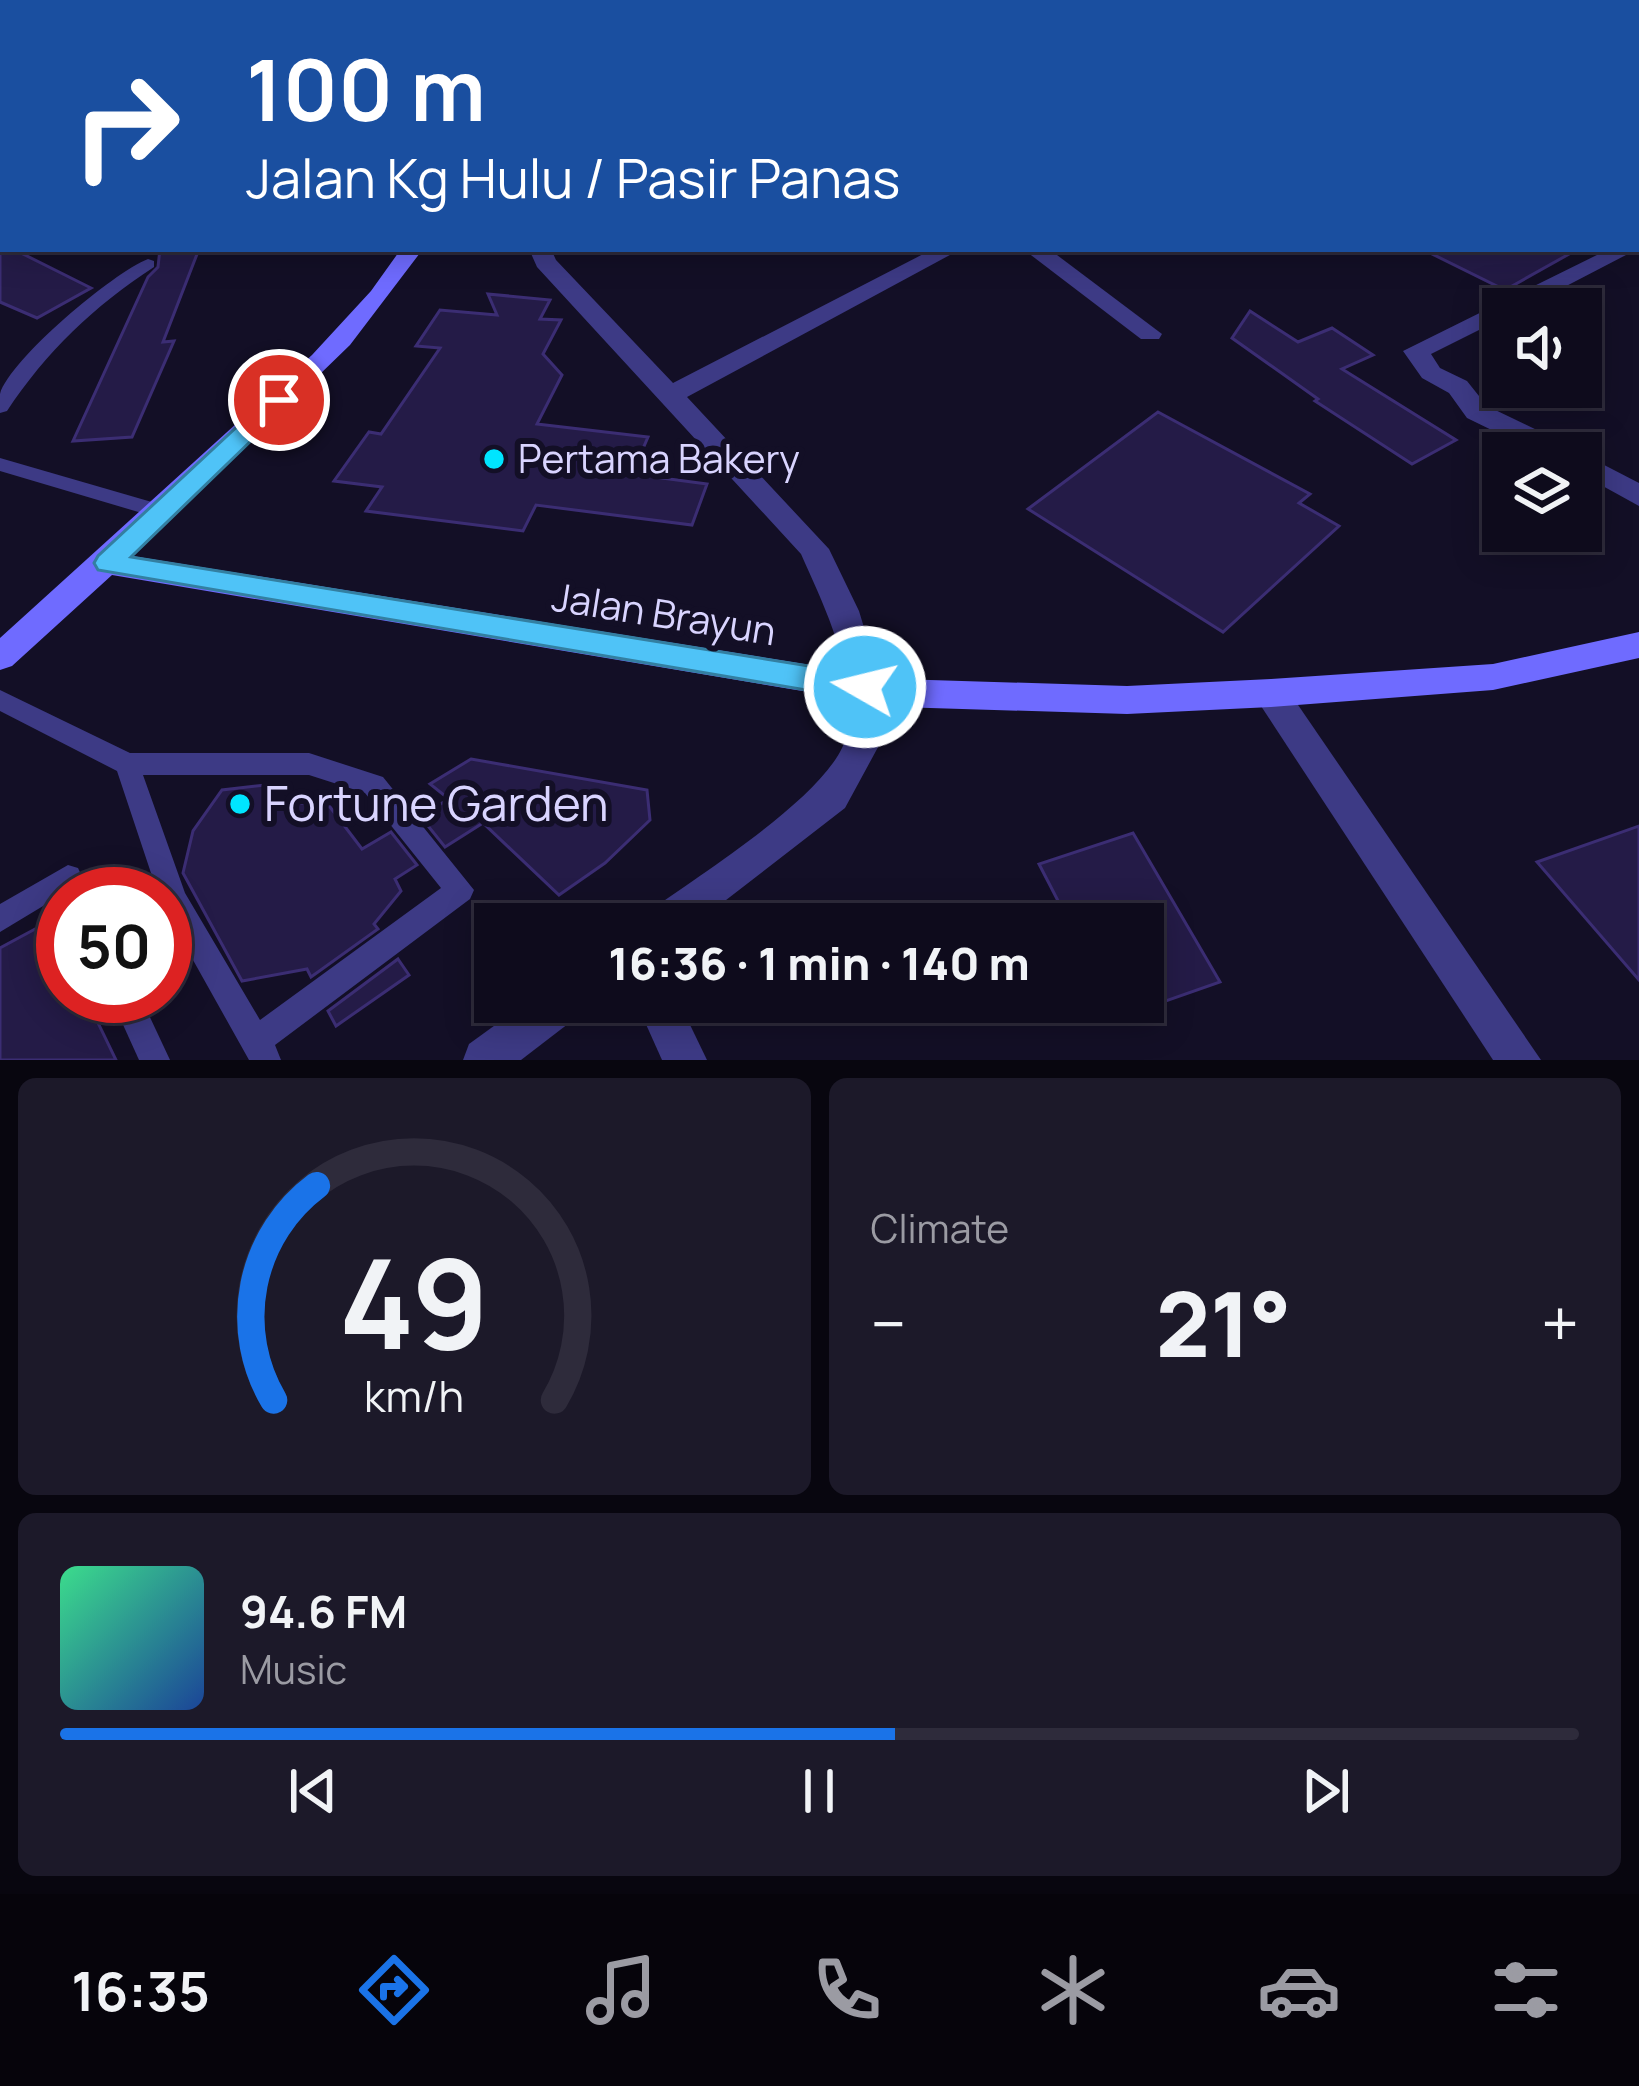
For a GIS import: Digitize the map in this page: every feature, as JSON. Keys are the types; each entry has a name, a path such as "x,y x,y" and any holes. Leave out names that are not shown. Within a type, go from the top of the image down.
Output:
{"main road":[{"path":"0,658 162,512 364,314 410,252"},
{"name":"Jalan Brayun","path":"108,563 898,693 1127,700 1271,693 1493,677 1639,645"}],"street":[{"path":"541,252 545,262 814,549 843,610 865,687 865,738 832,796 692,903"},
{"path":"670,395 944,252"},
{"path":"1038,252 1150,334"},
{"path":"1518,432 1477,412 1458,387 1431,373 1416,351 1615,255"},
{"path":"1602,474 1639,496"},
{"path":"1271,693 1520,1060"},
{"path":"485,1060 534,1023"},
{"path":"667,1023 685,1060"}],"lane":[{"path":"0,407 40,350 148,264"},
{"path":"0,464 162,512"},
{"path":"0,700 127,764 310,764 374,785 460,890 262,1050 173,898 127,764"},
{"path":"0,920 36,897"},
{"path":"138,1023 155,1060"}],"building":[{"path":"0,252 19,252 91,288 37,318 0,302"},
{"path":"160,252 198,252 163,342 174,341 132,437 73,441 148,277 158,267"},
{"path":"1428,252 1573,252 1501,288"},
{"name":"Pertama Bakery","path":"488,294 550,300 540,319 561,320 543,354 562,375 537,424 648,437 632,474 707,484 692,525 536,505 523,531 366,511 382,487 334,481 369,432 381,434 440,348 416,346 440,310 497,315"},
{"path":"1250,311 1298,342 1332,328 1373,355 1342,369 1456,440 1412,464 1315,401 1318,399 1232,338"},
{"path":"1158,412 1310,494 1299,503 1339,526 1223,632 1028,509"},
{"path":"471,759 647,790 650,820 605,863 559,895 483,823 445,847 420,816 449,799 430,784"},
{"path":"265,785 279,800 330,807 362,849 391,832 417,865 395,879 401,891 374,924 378,929 311,977 307,969 242,981 192,889 192,867 184,867 193,831 222,790"},
{"path":"1639,826 1639,980 1537,862"},
{"path":"1133,833 1220,982 1164,1002 1164,903 1059,903 1039,864"},
{"path":"36,929 36,1023 98,1023 116,1060 0,1060 0,948"},
{"path":"398,959 409,975 336,1026 328,1011"}],"place":[{"name":"Pertama Bakery","path":"494,459"},
{"name":"Fortune Garden","path":"240,804"}],"route":[{"path":"279,400 108,563 865,687"}]}
